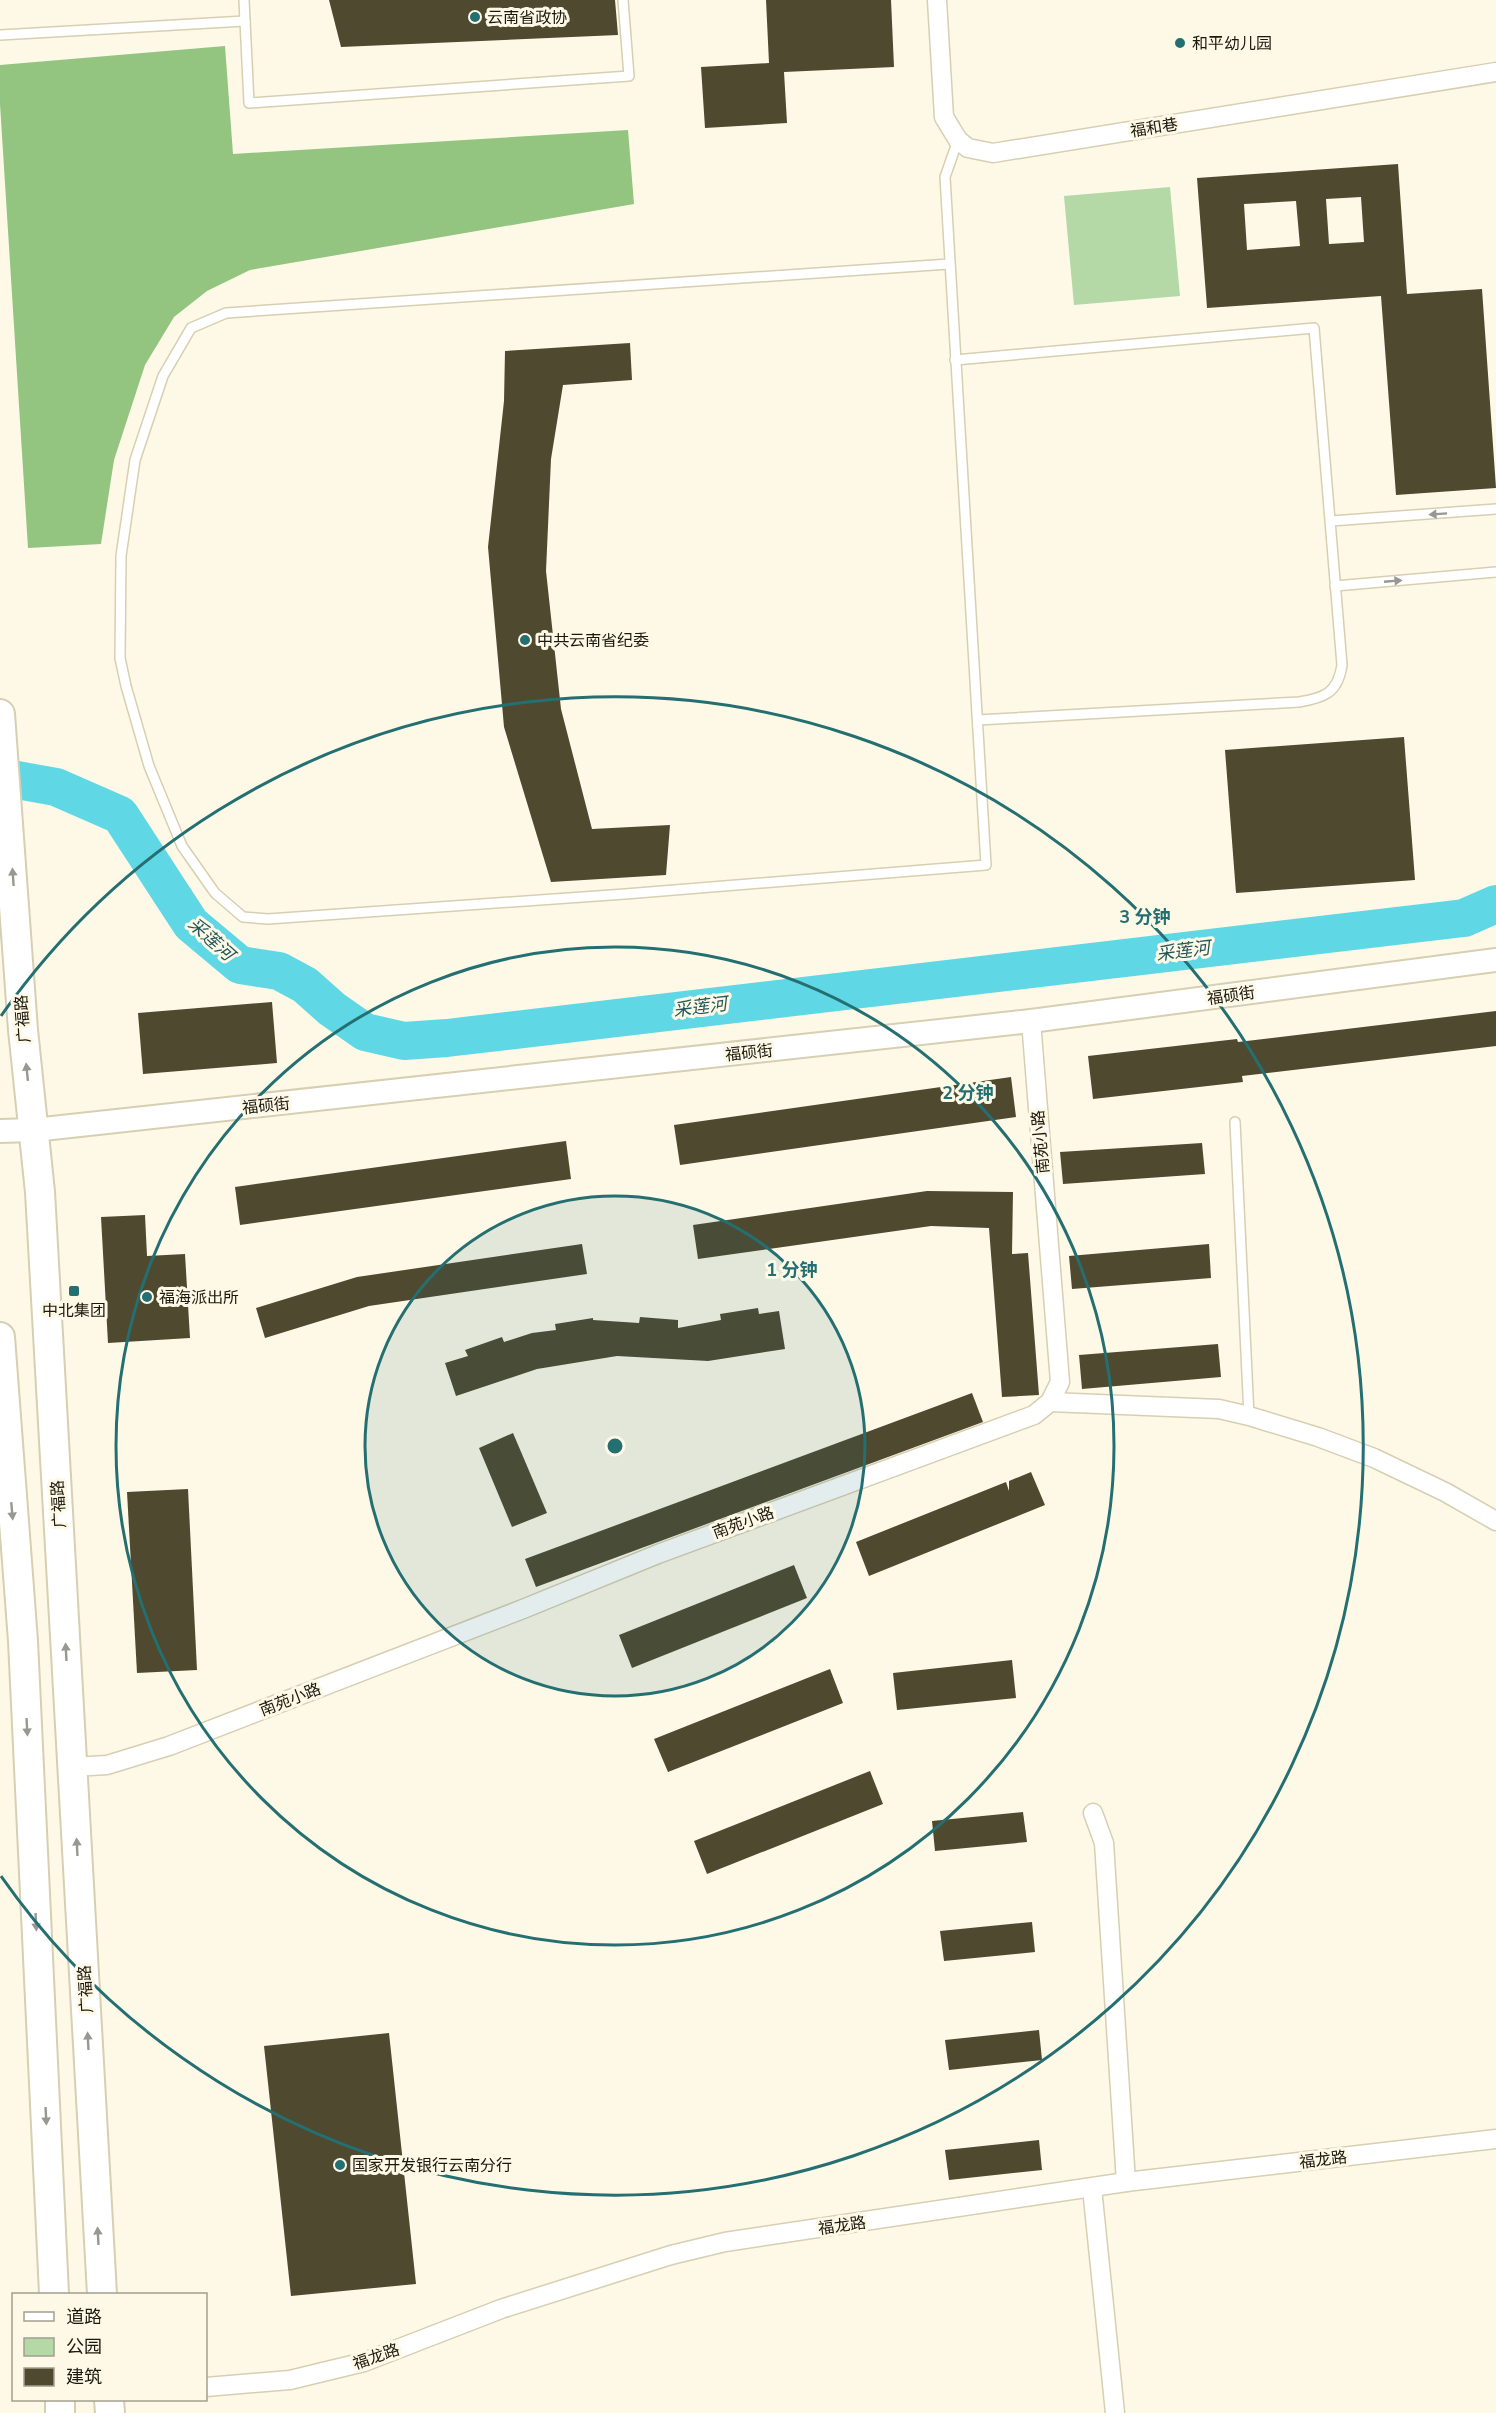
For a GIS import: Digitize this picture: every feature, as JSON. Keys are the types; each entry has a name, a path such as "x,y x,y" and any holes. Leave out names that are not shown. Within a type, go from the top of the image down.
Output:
{"main road":[{"name":"广福路","path":"0,720 9,811 22,1030 40,1192 102,2293"},
{"path":"0,1337 2,1412 23,1641 54,2293"}],"street":[{"path":"937,0 944,117 958,140"},
{"name":"福和巷","path":"958,140 968,148 993,153 1496,72"},
{"name":"福硕街","path":"0,1131 34,1130 1031,1021 1496,960"},
{"name":"南苑小路","path":"73,1767 107,1765 169,1746 523,1610 658,1554 1034,1415 1050,1402 1060,1382 1031,1021"},
{"path":"1050,1402 1219,1409 1249,1416 1318,1437 1374,1458 1445,1492 1496,1521"},
{"path":"1094,1813 1104,1843 1126,2182"},
{"name":"福龙路","path":"207,2387 290,2380 364,2362 501,2309 671,2255 725,2242 1126,2182 1496,2139"},
{"path":"1092,2188 1115,2413"}],"lane":[{"path":"244,0 249,103 629,76 623,0"},
{"path":"0,35 245,21"},
{"path":"949,264 238,312 214,316 191,328 164,376 135,460 121,556 120,658 149,766 182,846 215,893 243,917 268,920 986,865 945,177 958,140"},
{"path":"955,360 1314,328 1342,665 1333,689 1321,698 1299,702 978,720"},
{"path":"1331,521 1496,509"},
{"path":"1335,586 1496,572"},
{"path":"1235,1122 1249,1416"}],"green space":[{"path":"225,46 233,154 628,130 634,204 250,270 207,291 174,317 145,365 114,460 101,544 28,548 0,104 0,65"},
{"path":"1170,187 1180,296 1074,305 1064,196"}],"building":[{"name":"云南省政协","path":"329,0 615,0 618,35 341,47"},
{"path":"766,0 891,0 894,67 784,72 787,123 705,128 701,67 769,63"},
{"path":"1398,164 1407,294 1482,289 1496,488 1396,495 1381,296 1207,308 1197,178","holes":["1361,197 1364,242 1329,244 1326,199","1296,201 1300,246 1247,250 1244,204"]},
{"name":"中共云南省纪委","path":"630,343 632,380 563,385 551,459 546,571 561,709 592,829 670,825 666,875 551,882 504,727 488,547 504,401 505,351"},
{"path":"1404,737 1415,880 1236,893 1225,750"},
{"path":"272,1002 277,1063 143,1074 138,1013"},
{"path":"1496,1011 1496,1046 1242,1076 1243,1082 1093,1099 1088,1056 1237,1039 1238,1042"},
{"path":"1011,1077 1016,1117 680,1165 674,1125"},
{"path":"566,1141 571,1179 240,1225 235,1187"},
{"path":"1202,1143 1205,1174 1063,1184 1060,1152"},
{"path":"927,1191 1013,1192 1012,1254 1028,1253 1039,1395 1002,1397 989,1228 931,1226 698,1259 693,1225"},
{"name":"福海派出所","path":"145,1215 147,1256 185,1254 190,1338 108,1343 101,1217"},
{"path":"582,1244 587,1274 369,1306 265,1338 256,1308 357,1277"},
{"path":"1209,1244 1211,1278 1072,1289 1069,1256"},
{"path":"758,1308 759,1314 779,1311 785,1349 708,1361 617,1356 537,1369 456,1396 445,1363 468,1356 465,1350 502,1337 504,1342 532,1333 556,1330 555,1324 593,1318 593,1320 639,1323 640,1317 678,1320 678,1328 721,1320 720,1314"},
{"path":"1218,1344 1221,1377 1082,1389 1079,1355"},
{"path":"972,1393 983,1422 536,1587 525,1559"},
{"path":"513,1433 547,1513 512,1527 479,1448"},
{"path":"1031,1472 1045,1505 869,1576 856,1542 1006,1482 1009,1491 1009,1481"},
{"path":"188,1489 197,1670 137,1673 127,1492"},
{"path":"794,1565 807,1598 632,1668 619,1635"},
{"path":"1012,1660 1016,1698 897,1710 893,1673"},
{"path":"830,1669 843,1703 668,1772 654,1739"},
{"path":"870,1771 883,1804 707,1874 694,1841"},
{"path":"1023,1812 1027,1842 935,1851 932,1821"},
{"path":"1032,1922 1035,1952 944,1961 940,1931"},
{"path":"1039,2030 1042,2060 949,2070 945,2040"},
{"name":"国家开发银行云南分行","path":"389,2033 416,2284 291,2296 264,2046"},
{"path":"1039,2140 1042,2170 949,2180 945,2150"}],"waterway":[{"name":"采莲河","path":"0,777 56,787 120,815 191,924 240,965 279,971 305,985 332,1009 365,1032 404,1041 447,1038 1464,918 1496,904"}],"place":[{"name":"云南省政协","path":"475,17"},
{"name":"和平幼儿园","path":"1180,43"},
{"name":"中共云南省纪委","path":"525,640"},
{"name":"中北集团","path":"74,1291"},
{"name":"福海派出所","path":"147,1297"},
{"name":"国家开发银行云南分行","path":"340,2165"}]}
